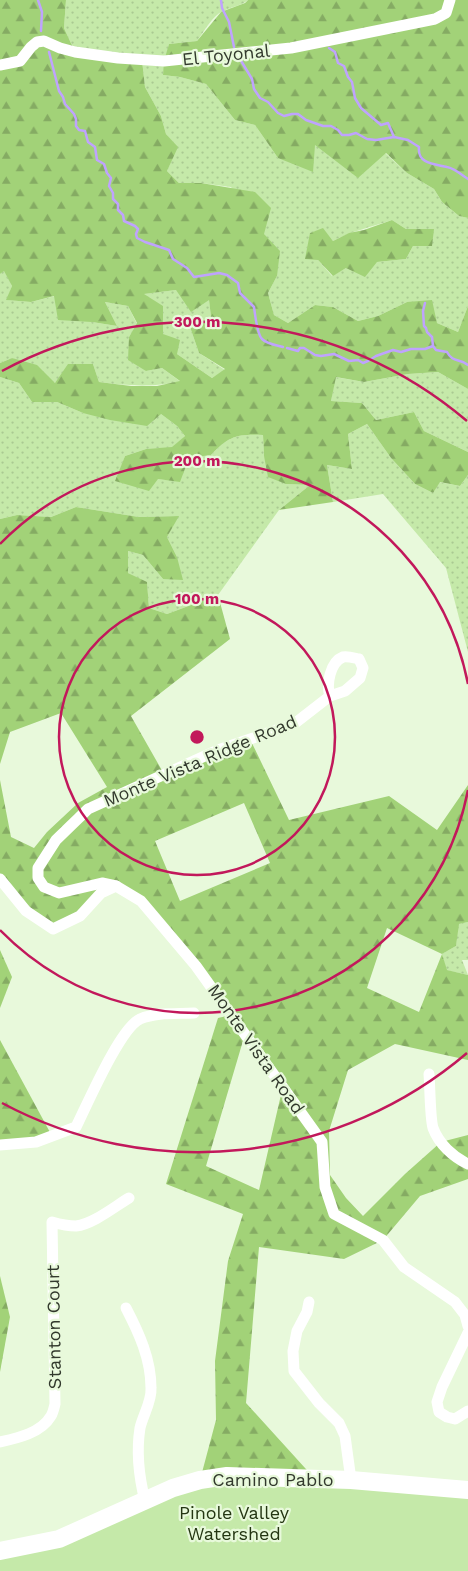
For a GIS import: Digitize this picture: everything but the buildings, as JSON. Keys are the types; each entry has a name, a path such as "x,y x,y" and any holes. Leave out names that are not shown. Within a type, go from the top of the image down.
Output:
{"main road":[{"name":"Camino Pablo","path":"0,1551 59,1539 173,1488 200,1480 227,1476 351,1480 468,1490"}],"street":[{"name":"El Toyonal","path":"0,65 20,61 31,47 37,42 44,41 75,52 164,61 291,48 435,19 446,13 450,0"},
{"name":"Monte Vista Ridge Road","path":"116,886 102,883 58,893 44,887 38,878 38,868 56,840 88,809 218,750 294,724 330,696"},
{"path":"0,879 26,911 53,929 80,916 101,893 116,886"},
{"name":"Monte Vista Road","path":"116,886 141,901 196,966 322,1142 325,1187 334,1214 383,1240 404,1267 455,1302 465,1315 468,1326"},
{"path":"0,1145 36,1142 76,1127 126,1031 138,1020 156,1015 194,1013"},
{"path":"429,1074 433,1127 449,1152 468,1164"},
{"name":"Stanton Court","path":"0,1442 18,1438 42,1427 51,1416 55,1404 52,1222 69,1226 88,1223 129,1198"},
{"path":"309,1302 307,1312 297,1331 292,1352 294,1372 319,1403 339,1422 345,1436 351,1480"},
{"path":"126,1308 141,1338 146,1353 152,1390 140,1428 138,1453 139,1479 145,1501"},
{"path":"468,1333 442,1387 437,1402 439,1412 446,1417 455,1419 468,1411"}],"green space":[{"path":"0,0 66,0 64,28 75,52 142,60 145,87 161,116 166,134 178,147 167,171 179,183 201,183 255,192 271,208 264,234 280,251 277,276 268,293 274,315 288,323 315,305 333,307 358,321 378,316 407,302 432,300 437,323 458,332 468,306 468,389 438,372 408,374 364,382 336,377 331,401 362,403 376,420 414,412 424,431 468,452 468,475 460,486 440,482 433,493 415,484 391,458 367,424 348,434 352,469 327,465 333,502 279,510 310,485 286,484 268,477 263,435 240,436 229,440 211,455 189,458 180,482 158,479 149,491 115,481 125,456 146,449 172,447 185,436 177,426 161,414 147,426 83,413 57,402 32,402 19,383 0,377 0,363 12,358 37,365 55,383 68,364 93,364 99,382 131,386 157,386 180,381 162,368 146,371 128,360 129,337 137,323 128,306 105,302 117,326 58,320 54,296 31,302 6,300 12,286 4,271 0,274","holes":["176,290 191,312 209,300 211,317 190,327 199,353 225,369 212,378 177,354 180,340 163,334 163,306 144,294"]},
{"path":"66,0 248,0 219,13 197,41 169,44 163,75 180,77 206,84 235,120 255,125 278,158 315,145 385,153 407,173 434,189 442,202 459,216 468,218 468,306 458,332 437,323 407,302 378,316 358,321 333,307 315,305 288,323 274,315 268,293 277,276 264,234 231,187 201,183 179,183 167,171 177,147 166,134 161,116 145,87 142,60 75,52 64,28","holes":["392,220 406,229 433,229 413,246 406,259 346,268 332,276 318,260 310,233 323,229 333,241"]},
{"path":"248,0 468,0 468,218 459,216 442,202 434,189 407,173 386,153 358,178 315,145 313,172 278,158 255,125 235,120 206,84 180,77 163,75 164,61 169,44 197,41 221,12 245,3"},
{"path":"392,220 406,229 434,229 432,246 413,246 406,259 377,262 365,277 346,268 333,276 318,260 305,259 310,233 323,228 333,241 349,233"},
{"path":"4,270 12,286 7,300 31,302 55,296 92,322 117,326 105,302 128,306 137,324 129,337 146,371 162,368 181,382 140,385 99,382 93,364 55,383 12,358 0,363 0,274"},
{"path":"176,290 209,299 211,317 190,327 199,353 225,370 212,378 177,354 163,334 143,294"},
{"path":"438,372 468,389 468,452 424,431 414,412 376,420 362,403 331,401 335,377 364,382 408,374"},
{"path":"0,377 19,383 32,402 57,402 83,413 161,414 177,426 185,436 172,448 146,449 125,456 116,481 158,479 179,481 189,458 211,455 229,440 240,436 263,435 264,456 286,484 310,485 279,510 218,595 167,614 149,608 147,583 128,573 128,551 143,555 163,579 177,557 167,537 178,516 139,517 76,507 51,517 17,515 0,519"},
{"path":"367,424 391,458 415,484 433,493 439,482 460,486 468,475 468,652 446,568 383,494 333,502 327,465 352,469 348,434"},
{"path":"76,507 139,517 179,516 167,537 177,557 183,580 163,579 143,555 128,551 128,573 147,582 149,608 167,614 218,595 230,639 131,716 164,774 250,739 289,820 389,796 437,830 468,785 468,922 459,924 456,946 442,954 447,970 468,975 468,1060 395,1044 348,1070 329,1131 330,1175 346,1198 363,1216 405,1174 441,1142 468,1135 468,1179 420,1196 383,1240 344,1259 259,1247 246,1403 315,1479 200,1480 216,1420 215,1361 228,1261 243,1214 166,1184 218,1018 231,1015 141,901 117,886 80,916 53,929 0,879 0,780 11,837 34,848 47,832 78,803 107,787 61,713 10,732 0,764 0,519 17,515 51,517","holes":["244,803 270,863 180,901 155,841","387,928 442,954 419,1012 367,988","245,1034 283,1086 259,1190 206,1166"]},
{"path":"468,922 468,960 462,960 468,975 446,970 442,954 456,946 458,924"},
{"path":"0,950 12,977 0,1008"},
{"path":"0,1040 52,1136 0,1145"},
{"path":"0,1276 10,1317 0,1372"},
{"name":"Pinole Valley Watershed","path":"200,1480 468,1490 468,1571 0,1571 0,1551"}],"waterway":[{"path":"38,0 42,12 41,31"},
{"path":"221,0 222,8 229,22 234,47"},
{"path":"329,48 335,52 338,63 344,66 352,82 355,98 361,108 381,125 388,123 394,137"},
{"path":"49,52 59,91 65,104 74,114 76,126 79,130 85,131 88,142 95,147 97,160 104,164 111,178 109,186 113,193 113,199 118,204 118,210 123,215 124,221 138,229 137,238 169,250 173,259 187,268 194,277 219,273 227,275 238,283 240,293 254,307 262,339 283,347"},
{"path":"240,59 252,79 254,89 260,98 268,102 278,113 284,116 298,114 306,120 323,126 331,126 342,135 356,133 367,139 376,140 394,137 408,140 419,147 419,153 424,160 450,168 468,179"},
{"path":"425,303 423,311 424,326 432,337 433,346"},
{"path":"287,348 298,351 300,348 304,348 315,355 334,354 349,361 358,360 363,363 393,350 401,352 433,346 436,350 447,352 452,358 468,365"}]}
